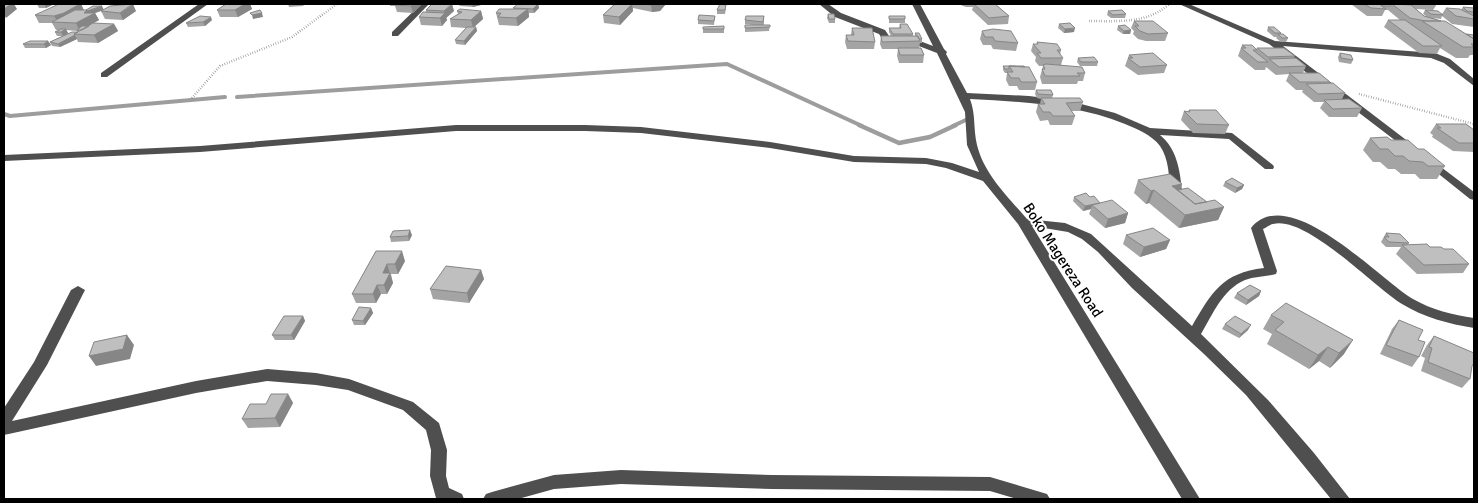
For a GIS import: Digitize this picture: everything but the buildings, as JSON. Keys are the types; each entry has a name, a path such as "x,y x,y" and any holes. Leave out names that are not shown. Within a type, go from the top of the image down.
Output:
{"street":[{"path":"104,74 204,4"},
{"path":"395,34 425,4"},
{"path":"823,4 838,15 882,32 886,38 912,41 942,52"},
{"name":"Boko Magereza Road","path":"916,4 964,96 970,112 972,145 987,179 1023,222 1191,499"},
{"path":"1183,4 1272,42 1474,197"},
{"path":"1272,42 1432,55 1441,58 1474,83"},
{"path":"964,96 1080,104 1113,114 1148,131 1166,147 1174,165 1176,191"},
{"path":"4,158 200,149 456,128 585,128 640,130 760,144 854,159 926,161 948,165 987,179"},
{"path":"1148,131 1232,136 1269,167"},
{"path":"1194,334 1225,284 1248,273 1271,271 1257,228 1263,222 1274,220 1292,221 1310,228 1330,241 1399,296 1427,312 1452,320 1474,322"},
{"path":"1023,222 1066,227 1079,232 1194,334 1251,392 1307,456 1341,499"},
{"path":"4,420 40,365 78,290"},
{"path":"4,428 196,387 267,375 316,379 349,385 408,406 433,427 439,450 438,476 442,493 456,499"},
{"path":"492,499 554,482 621,477 772,482 990,484 1041,499"}],"path":[{"path":"192,98 220,66 292,37 338,4"},
{"path":"1089,21 1139,18 1161,12 1169,4"},
{"path":"1354,92 1474,124"}],"waterway":[{"path":"237,97 727,64 862,126"},
{"path":"4,114 10,116 225,97"},
{"path":"953,126 970,118"},
{"path":"859,125 899,143 930,137 956,125"}]}
